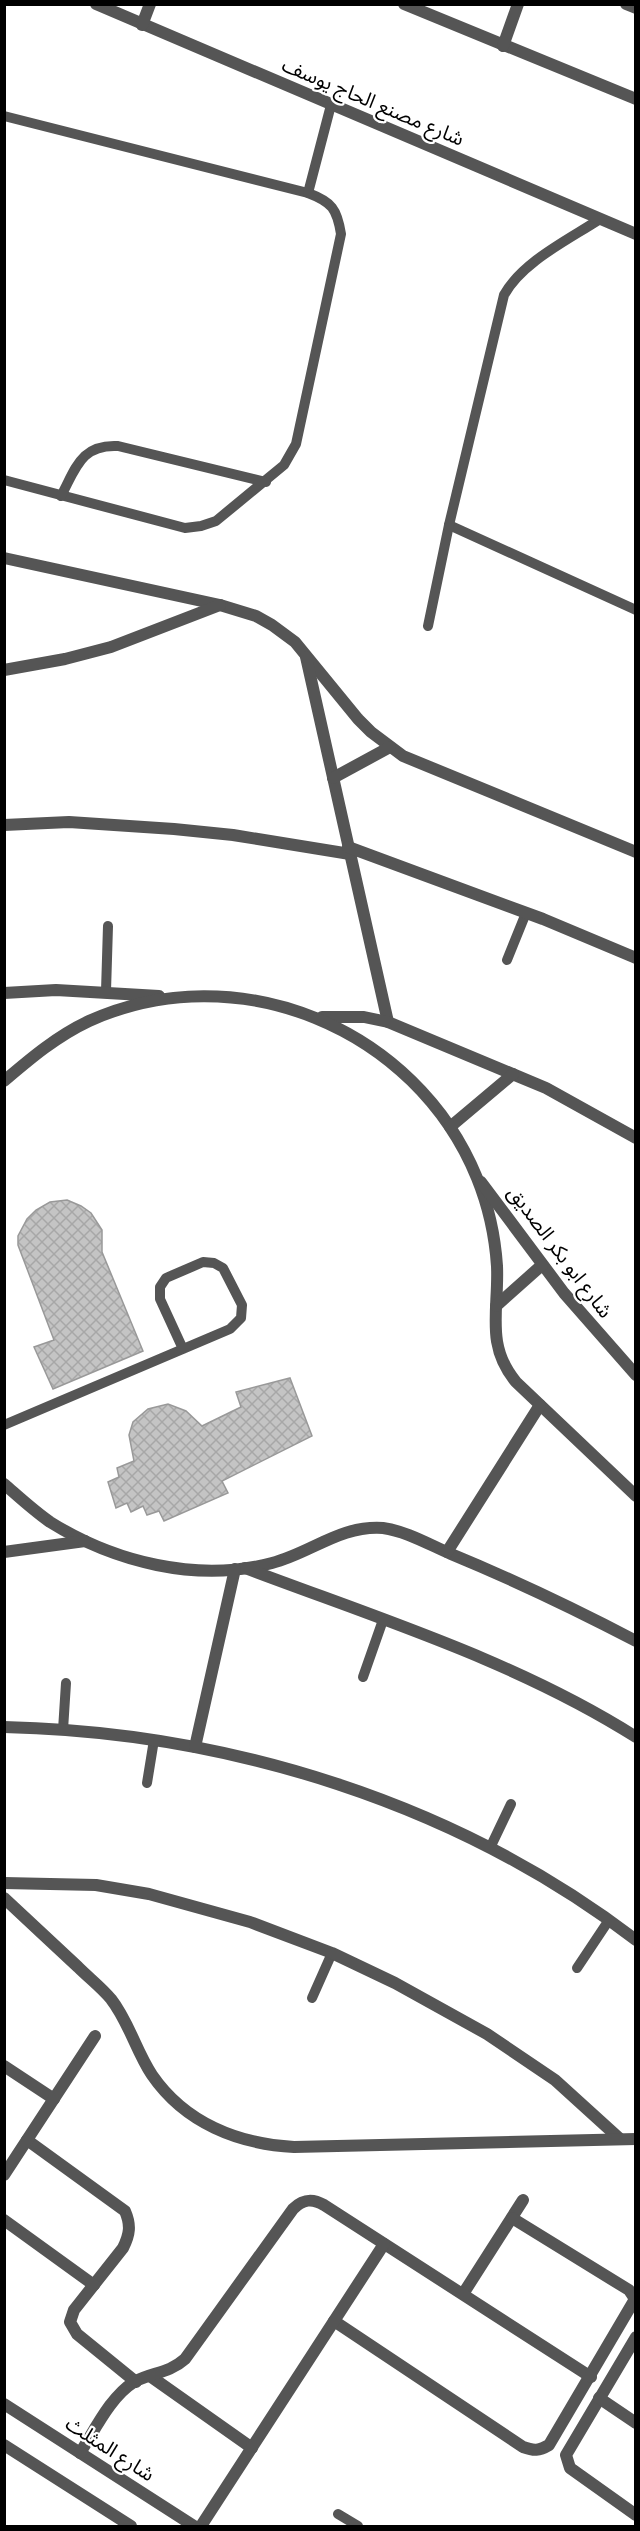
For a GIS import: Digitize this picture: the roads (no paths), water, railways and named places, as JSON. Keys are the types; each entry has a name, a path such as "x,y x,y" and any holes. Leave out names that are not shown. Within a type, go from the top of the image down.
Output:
{"street":[{"name":"شارع مصنع الحاج يوسف","path":"96,4 636,234"},
{"path":"142,25 150,4"},
{"path":"404,4 636,99"},
{"path":"503,46 518,4"},
{"path":"626,4 636,8"},
{"path":"4,558 238,609 272,624 305,653 358,719 390,747 420,765 636,852"},
{"path":"4,670 65,659 111,647 220,605"},
{"path":"305,653 388,1022"},
{"path":"333,778 390,747"},
{"path":"4,825 69,822 174,829 349,850 526,913 636,958"},
{"path":"4,993 56,990 106,991 174,998"},
{"path":"4,1081 40,1050 90,1021 145,1003 174,998 203,996 252,999 290,1008 344,1029 392,1062 434,1103 450,1127 477,1178 493,1234 496,1263 495,1336 502,1363 516,1382 636,1496"},
{"path":"317,1017 352,1017 388,1022 546,1088 636,1138"},
{"path":"450,1127 513,1074"},
{"name":"شارع ابو بكر الصديق","path":"477,1178 542,1265 603,1340 636,1375"},
{"path":"496,1306 542,1265"},
{"path":"447,1552 540,1405"},
{"path":"4,1484 50,1521 85,1541 129,1558 157,1565 196,1569 240,1568 273,1563 340,1533 369,1528 398,1531 523,1584 636,1641"},
{"path":"4,1552 85,1541"},
{"path":"240,1568 489,1661 537,1683 636,1737"},
{"path":"195,1747 240,1568"},
{"path":"4,1727 63,1730 195,1747 279,1767 339,1785 434,1821 490,1848 543,1876 636,1940"},
{"path":"4,1883 96,1885 149,1894 250,1922 332,1953 395,1983 487,2034 555,2080 620,2139"},
{"path":"4,1898 109,1997 128,2025 152,2074 164,2090 194,2117 230,2136 271,2146 294,2147 636,2139"},
{"path":"4,2175 96,2036"},
{"path":"4,2066 54,2099"},
{"path":"27,2140 125,2211 130,2223 129,2236 71,2315 72,2328 136,2382"},
{"path":"80,2453 123,2390 136,2382 175,2367 185,2359 299,2203 308,2200 316,2201 591,2377"},
{"path":"463,2294 524,2200"},
{"path":"334,2321 532,2450 541,2450 549,2445 591,2377 634,2304 634,2295 512,2218"},
{"path":"4,2220 94,2285"},
{"path":"201,2526 384,2244"},
{"path":"636,2337 569,2449 567,2462 575,2472 636,2515"},
{"path":"150,2376 252,2448"},
{"path":"599,2398 636,2423"},
{"name":"شارع المثلث","path":"4,2404 194,2526"},
{"path":"4,2445 130,2526"}],"lane":[{"path":"308,193 331,105"},
{"path":"4,116 308,193 326,200 332,207 338,215 341,234 296,444 284,465 216,521 185,528 4,480"},
{"path":"428,626 449,525 504,295 512,281 523,271 600,219"},
{"path":"61,496 88,451 103,445 266,482"},
{"path":"449,525 636,610"},
{"path":"507,960 526,913"},
{"path":"106,991 108,926"},
{"path":"4,1425 230,1329 241,1318 242,1305 223,1268 214,1263 203,1262 166,1278 160,1287 160,1299 183,1348"},
{"path":"363,1677 383,1620"},
{"path":"63,1730 66,1683"},
{"path":"147,1783 154,1740"},
{"path":"490,1848 511,1804"},
{"path":"577,1968 609,1920"},
{"path":"312,1998 332,1953"},
{"path":"338,2514 358,2526"}]}
